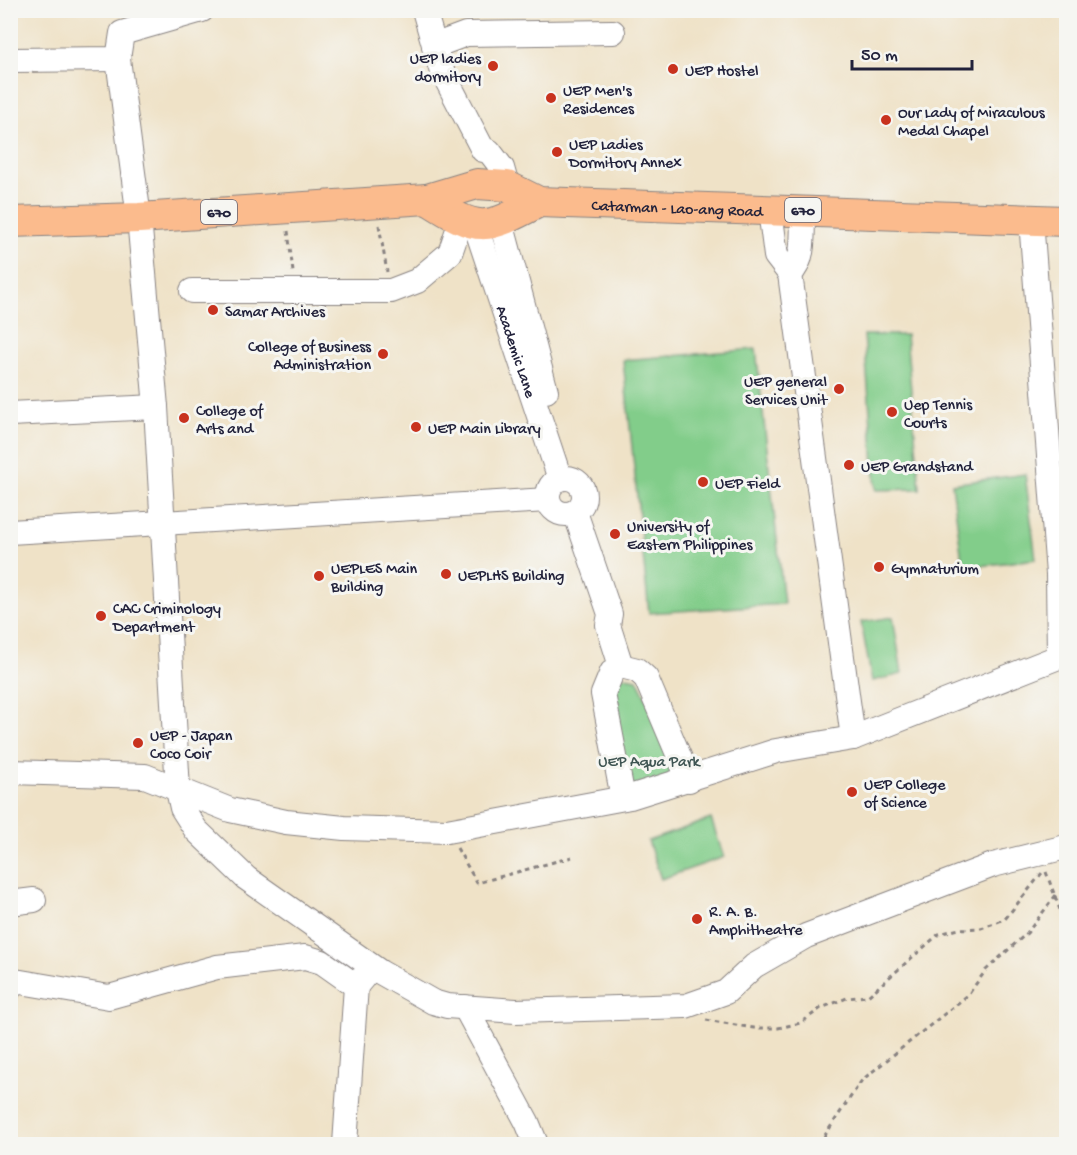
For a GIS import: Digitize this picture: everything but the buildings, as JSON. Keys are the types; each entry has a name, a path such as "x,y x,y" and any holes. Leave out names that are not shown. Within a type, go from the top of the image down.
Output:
{"main road":[{"name":"Catarman - Lao-ang Road","path":"10,222 139,218 427,199 477,183 507,186 539,202"},
{"path":"427,199 479,222"},
{"name":"Catarman - Lao-ang Road","path":"479,222 539,202 1066,221"}],"street":[{"path":"202,10 122,33 118,59 139,218 156,407 178,790 182,808 196,830 246,878 380,972 433,1002 516,1011 686,1006 726,992 754,966 806,936 993,865 1066,847"},
{"path":"424,10 441,69 483,150"},
{"path":"434,46 466,34 613,32"},
{"path":"10,60 118,59"},
{"path":"477,183 477,155 483,150 489,151 497,158 507,186"},
{"path":"770,210 776,256 790,274 853,738"},
{"path":"790,274 797,268 799,261 803,210"},
{"path":"10,772 145,776 230,810 286,822 344,828 447,831 623,798 689,780 776,751 853,738 1063,656 1031,220"},
{"path":"192,291 391,291 417,281 450,253 479,222"},
{"name":"Academic Lane","path":"479,222 541,400 565,478"},
{"path":"10,414 156,407"},
{"path":"565,478 580,483 585,495 581,507 572,513 554,510 548,500 549,488 565,478"},
{"path":"10,532 164,521 548,500"},
{"path":"572,513 598,615 608,625 621,666"},
{"path":"623,798 603,694 612,672 621,666 637,670 646,678 689,780"},
{"path":"10,988 15,981 109,997 217,967 305,957 322,962 356,986"},
{"path":"345,1144 356,986 369,972 380,972"},
{"path":"465,1007 527,1122 536,1144"}],"path":[{"path":"376,202 391,291"},
{"path":"286,208 296,292"},
{"path":"447,831 477,883 572,857"},
{"path":"694,1003 700,1015 707,1022 754,1028 778,1028 801,1023 821,1008 847,998 868,996 939,934 959,929 981,928 1005,919 1045,870 1065,917 1066,926"},
{"path":"819,1144 862,1080 968,995 986,970 1027,933 1056,895"}],"green space":[{"name":"Uep Tennis Courts","path":"864,335 906,335 920,489 876,490"},
{"name":"UEP Field","path":"756,349 784,604 649,613 623,360"},
{"path":"1025,474 1036,559 963,568 952,484"},
{"path":"893,617 902,674 872,681 861,622"},
{"name":"UEP Aqua Park","path":"615,675 637,679 682,771 640,791 630,783 605,694"},
{"path":"711,819 724,857 661,879 648,841"}],"place":[{"name":"UEP ladies dormitory","path":"493,66"},
{"name":"UEP Hostel","path":"673,69"},
{"name":"UEP Men's Residences","path":"551,98"},
{"name":"Our Lady of Miraculous Medal Chapel","path":"886,120"},
{"name":"UEP Ladies Dormitory Annex","path":"557,152"},
{"name":"Samar Archives","path":"213,310"},
{"name":"College of Business Administration","path":"383,354"},
{"name":"UEP general Services Unit","path":"839,389"},
{"name":"Uep Tennis Courts","path":"892,412"},
{"name":"College of Arts and","path":"184,418"},
{"name":"UEP Main Library","path":"416,427"},
{"name":"UEP Grandstand","path":"849,465"},
{"name":"UEP Field","path":"703,482"},
{"name":"University of Eastern Philippines","path":"615,534"},
{"name":"Gymnaturium","path":"879,567"},
{"name":"UEPLHS Building","path":"446,574"},
{"name":"UEPLES Main Building","path":"319,576"},
{"name":"CAC Criminology Department","path":"101,616"},
{"name":"UEP - Japan Coco Coir","path":"138,743"},
{"name":"UEP College of Science","path":"852,792"},
{"name":"R. A. B. Amphitheatre","path":"697,919"}]}
